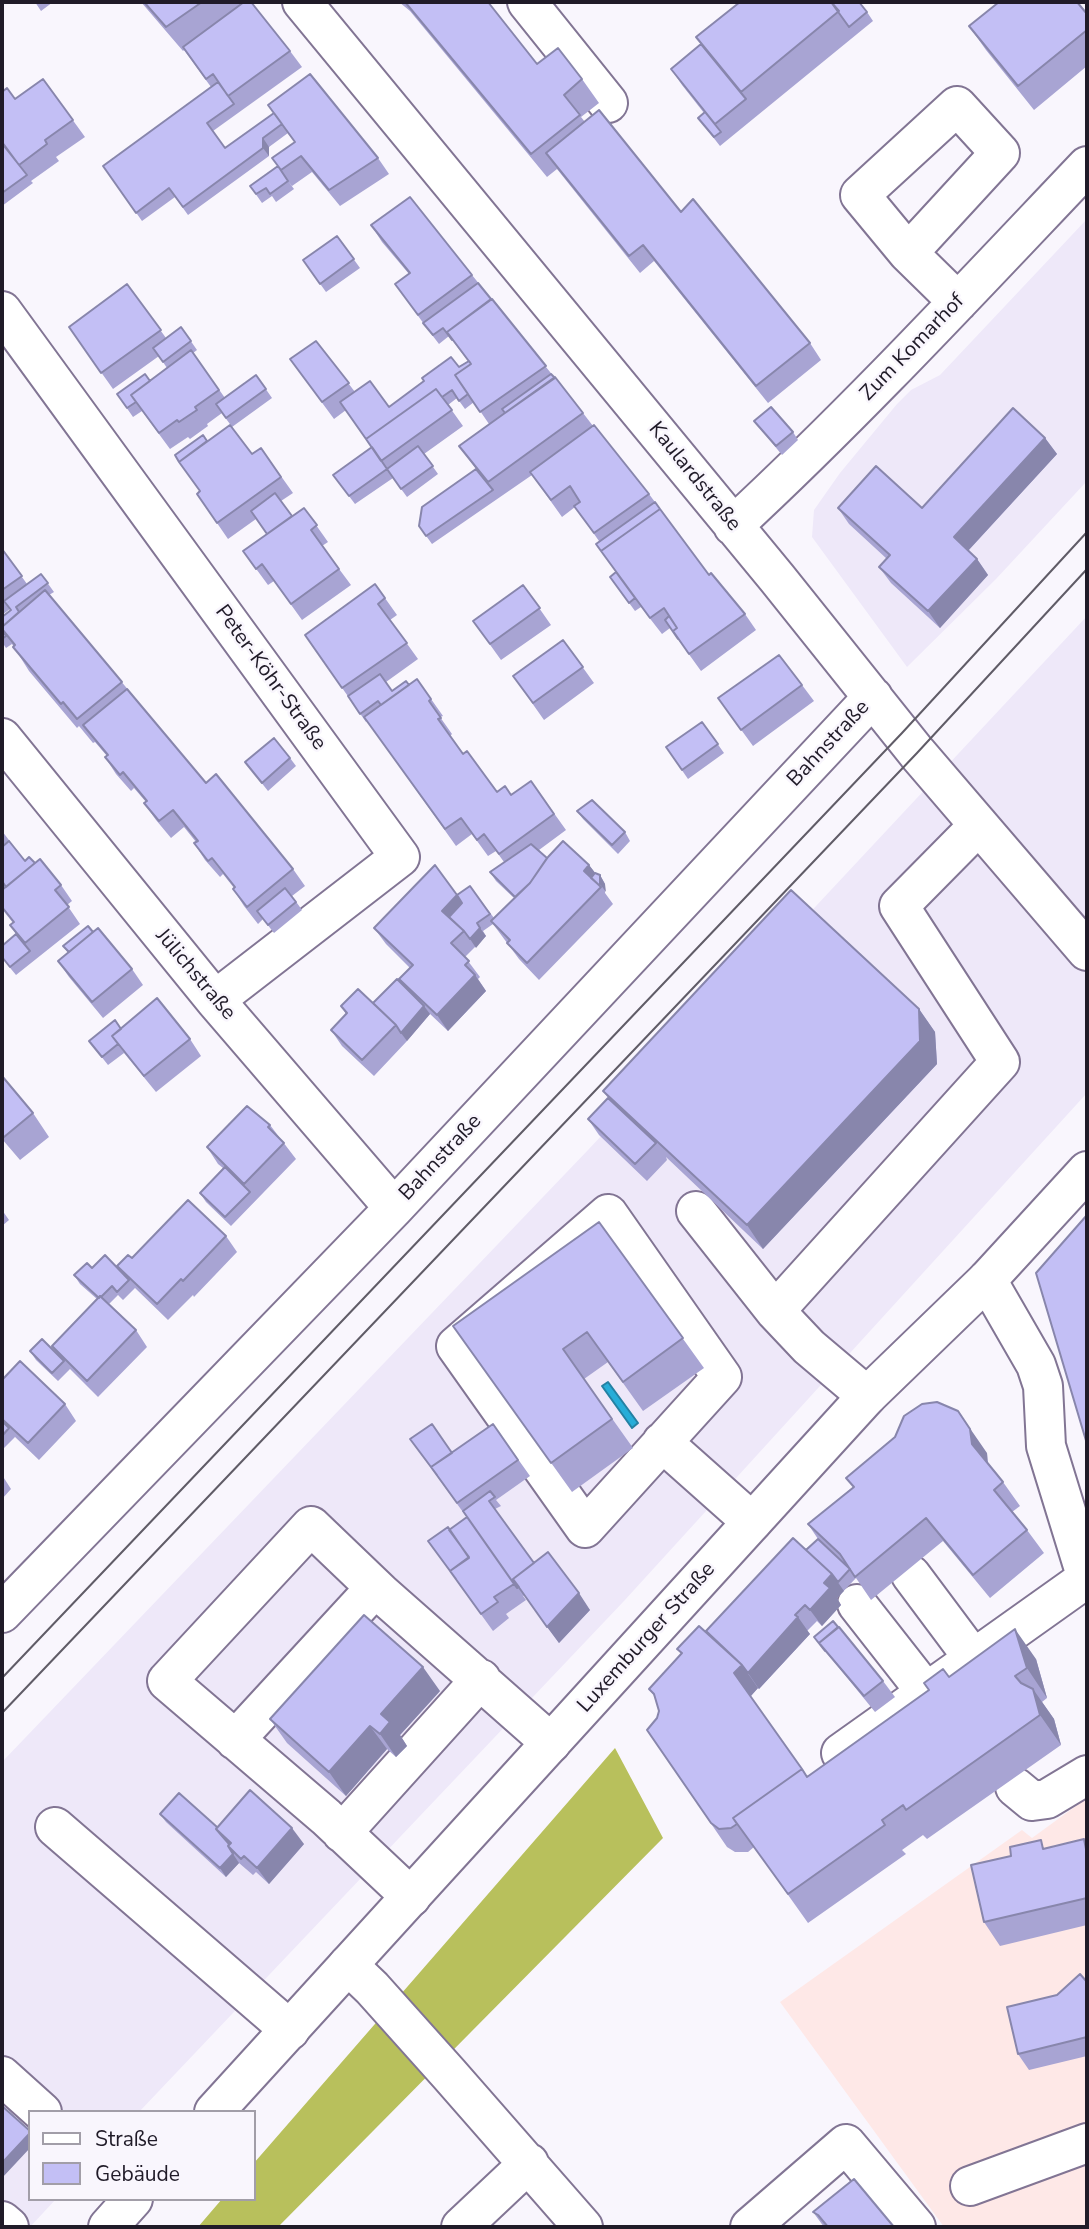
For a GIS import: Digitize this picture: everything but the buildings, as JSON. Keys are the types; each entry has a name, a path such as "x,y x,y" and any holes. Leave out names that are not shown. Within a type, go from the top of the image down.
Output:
{"street":[{"name":"Kaulardstraße","path":"302,2 917,753 1087,951"},
{"path":"527,2 608,103"},
{"name":"Zum Komarhof","path":"733,526 958,302 1087,166"},
{"path":"908,253 958,302"},
{"name":"Peter-Köhr-Straße","path":"2,311 400,857 215,1000"},
{"name":"Bahnstraße","path":"2,1613 394,1208 873,697"},
{"name":"Jülichstraße","path":"2,738 215,1000 394,1208"},
{"path":"775,1311 1000,1062 899,906 979,825"},
{"name":"Luxemburger Straße","path":"216,2110 867,1396 987,1279 1087,1171"},
{"path":"696,1211 775,1311 809,1347 867,1396"},
{"path":"608,1214 722,1377 662,1443 585,1528 456,1346 608,1214"},
{"path":"841,1752 926,1692 975,1641 1085,1572 1046,1446 1043,1387 1037,1365 987,1279"},
{"path":"662,1443 752,1522"},
{"path":"411,1897 342,1833 167,1681 312,1526 375,1588 551,1743"},
{"path":"911,1575 975,1641"},
{"path":"235,1740 375,1588"},
{"path":"857,1604 926,1692"},
{"path":"342,1833 481,1679"},
{"path":"1015,1787 1032,1801 1047,1799 1087,1775"},
{"path":"55,1828 290,2030"},
{"path":"348,1965 372,1988 529,2163 583,2227"},
{"path":"2,2076 40,2110"},
{"path":"970,2186 1087,2143"},
{"path":"753,2226 846,2144 916,2227"},
{"path":"461,2227 529,2163"},
{"path":"108,2227 131,2201"},
{"path":"2,2221 9,2227"}],"shaded area":[{"path":"1087,219 1087,481 996,579 907,667 812,537 814,510 840,473 897,404 911,390 940,375"},
{"path":"1087,616 1087,1093 624,1601 141,2110 28,2110 28,2201 54,2201 30,2227 2,2227 2,1762 588,1150"},
{"path":"1087,1798 1087,2227 944,2227 780,2002 1022,1830 1032,1838"}],"green space":[{"path":"615,1748 663,1838 278,2227 198,2227 220,2201 256,2201 256,2161"}],"water":[{"path":"608,1382 638,1423 632,1428 602,1386"}],"tram line":[{"path":"2,1678 902,733 1087,532"},
{"path":"2,1713 917,753 1087,569"}]}
